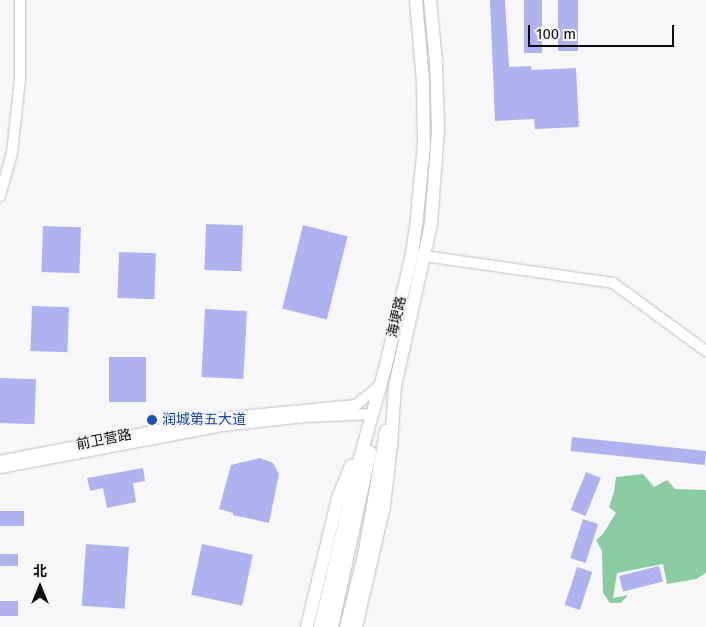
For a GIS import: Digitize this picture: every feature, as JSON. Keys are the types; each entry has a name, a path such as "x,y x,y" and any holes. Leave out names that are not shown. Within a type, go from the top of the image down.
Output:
{"main road":[{"name":"海埂路","path":"320,627 357,469 381,385 412,254 420,200 424,146 423,82 416,0"},
{"name":"海埂路","path":"392,402 424,256 435,184 438,130 436,62 430,0"},
{"path":"346,627 364,556 392,402"},
{"path":"356,627 384,506 391,445 392,402"},
{"path":"308,627 338,498 373,414"},
{"path":"332,627 372,440 373,414"}],"street":[{"path":"0,196 12,153 20,78 20,0"},
{"path":"424,256 613,283 706,351"},
{"name":"前卫营路","path":"0,461 220,418 356,404 381,385"},
{"name":"前卫营路","path":"0,468 222,426 306,417 373,414"}],"green space":[{"path":"643,474 654,487 667,480 675,489 706,490 706,573 696,579 667,584 663,564 617,573 613,598 628,595 621,603 610,603 603,593 602,551 596,540 603,534 616,513 609,507 616,477"}],"building":[{"path":"490,0 505,0 509,67 531,66 532,70 576,68 579,127 535,129 534,119 495,121"},
{"path":"524,0 542,0 542,53 524,53"},
{"path":"558,0 578,0 578,51 558,51"},
{"path":"206,224 243,225 241,271 204,270"},
{"path":"303,225 348,236 327,320 282,308"},
{"path":"43,226 81,227 79,273 41,272"},
{"path":"119,252 156,253 154,299 117,298"},
{"path":"32,306 69,307 67,352 30,351"},
{"path":"205,309 247,311 243,379 201,377"},
{"path":"109,357 146,357 146,402 109,402"},
{"path":"0,378 36,379 34,424 0,423"},
{"path":"572,437 706,451 705,465 571,451"},
{"path":"260,458 273,463 279,474 269,523 233,515 233,513 219,509 231,465"},
{"path":"143,468 145,481 133,483 136,502 107,508 103,488 90,491 87,478"},
{"path":"586,472 601,478 585,516 571,510"},
{"path":"0,511 24,511 24,526 0,526"},
{"path":"583,519 598,524 586,563 570,558"},
{"path":"86,544 129,547 125,609 82,606"},
{"path":"202,544 253,555 242,606 191,595"},
{"path":"0,554 18,554 18,566 0,566"},
{"path":"659,566 663,582 623,591 619,576"},
{"path":"577,567 592,572 580,610 565,605"},
{"path":"0,601 18,601 18,616 0,616"}],"place":[{"name":"润城第五大道","path":"152,420"}]}
